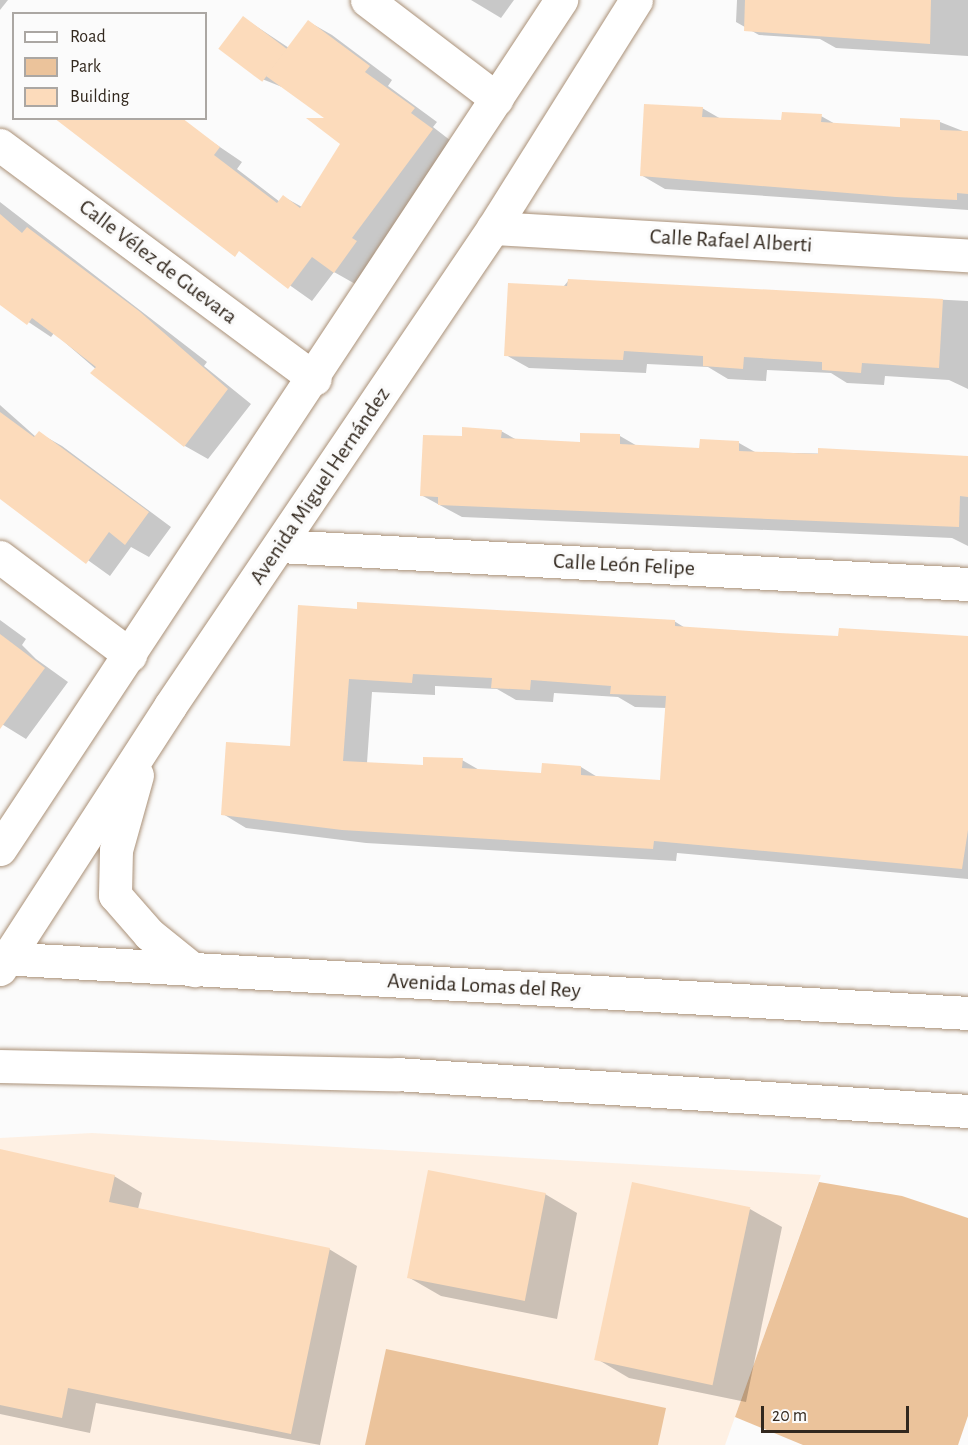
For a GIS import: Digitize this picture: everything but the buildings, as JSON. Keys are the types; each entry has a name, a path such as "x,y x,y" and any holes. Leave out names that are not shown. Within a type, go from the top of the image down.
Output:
{"street":[{"path":"367,0 497,99"},
{"path":"0,849 315,379 561,0"},
{"name":"Avenida Miguel Hernández","path":"2,962 493,228 636,0"},
{"name":"Calle Vélez de Guevara","path":"0,145 315,379"},
{"name":"Calle Rafael Alberti","path":"493,228 968,255"},
{"name":"Calle León Felipe","path":"280,546 968,584"},
{"path":"0,557 130,655"},
{"path":"145,745 116,850 115,895 149,934 194,970"},
{"name":"Avenida Lomas del Rey","path":"2,962 194,970 968,1014"},
{"path":"0,1066 396,1074 968,1111"}],"shaded area":[{"path":"92,1133 821,1175 725,1445 0,1445 0,1138"}],"green space":[{"path":"819,1182 902,1196 968,1218 968,1416 958,1445 803,1445 735,1417"},
{"path":"386,1349 666,1408 658,1445 365,1445"}]}
